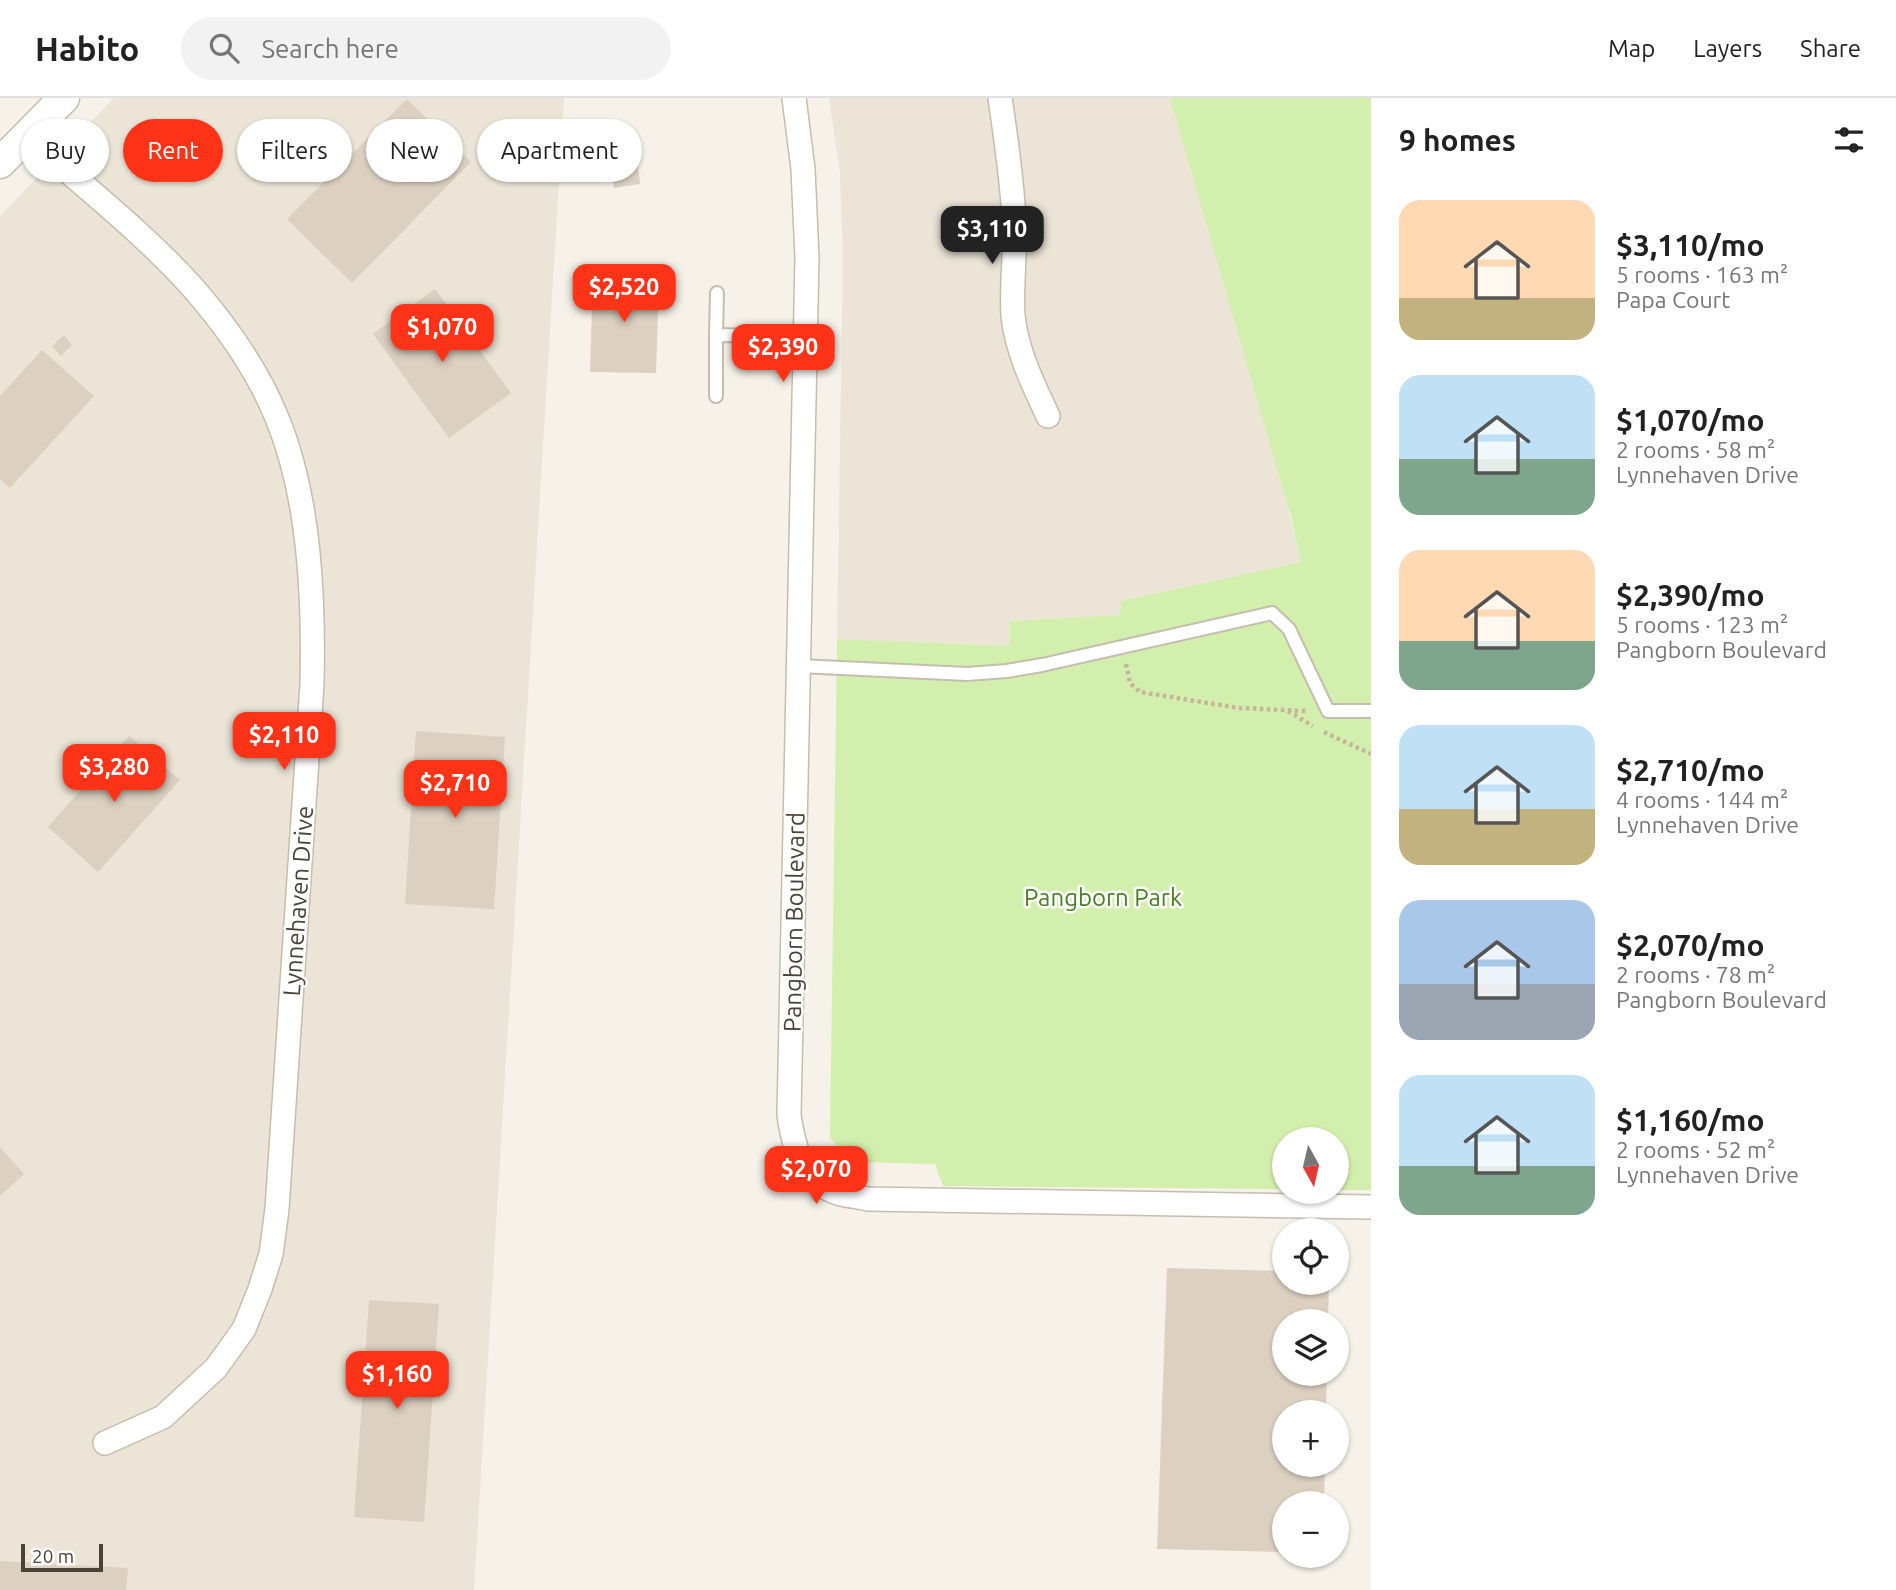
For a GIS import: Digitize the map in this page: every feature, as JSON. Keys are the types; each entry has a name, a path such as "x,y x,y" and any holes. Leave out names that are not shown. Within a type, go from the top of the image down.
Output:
{"street":[{"path":"42,119 64,98"},
{"name":"Pangborn Boulevard","path":"794,98 803,169 807,257 789,1115 794,1144 802,1165 818,1182 839,1194 868,1199 1371,1207"},
{"path":"1000,98 1009,158 1014,222 1013,316 1020,352 1048,416"},
{"path":"0,163 21,140"},
{"name":"Lynnehaven Drive","path":"79,182 150,245 194,290 248,360 277,418 296,478 310,566 313,627 312,684 277,1209 271,1254 244,1329 216,1368 163,1417 105,1443"}],"lane":[{"path":"716,396 717,293"},
{"path":"716,335 805,337"},
{"path":"799,666 967,674 1007,671 1272,613 1289,629 1328,711 1371,710"}],"path":[{"path":"1124,645 1129,683 1140,692 1239,708 1328,711"}],"shaded area":[{"path":"114,98 564,98 563,119 477,119 477,182 559,182 474,1590 0,1590 0,216 33,182 109,182 109,119 94,119"},
{"path":"829,98 1187,98 1301,562 1121,601 1120,615 1010,621 1009,646 837,639 843,257 840,173"}],"green space":[{"name":"Pangborn Park","path":"1170,98 1371,98 1371,1190 1349,1190 1349,1127 1272,1127 1272,1189 943,1186 935,1164 855,1162 830,1138 837,639 1009,646 1010,621 1120,615 1121,601 1301,562 1291,517"}],"building":[{"path":"407,99 427,119 387,119"},
{"path":"366,140 366,182 451,182 352,283 287,219 324,182 352,182 352,154"},
{"path":"463,154 471,162 463,170"},
{"path":"613,182 640,182 640,184 614,188"},
{"path":"593,275 659,277 656,373 590,372"},
{"path":"435,289 511,393 449,438 373,334"},
{"path":"64,335 72,345 61,356 52,346"},
{"path":"42,350 94,396 10,488 0,479 0,396"},
{"path":"416,731 505,737 494,909 405,904"},
{"path":"129,736 180,780 98,872 48,827"},
{"path":"0,1147 24,1174 0,1196"},
{"path":"1167,1268 1272,1271 1272,1295 1329,1295 1328,1309 1272,1309 1272,1386 1327,1386 1326,1400 1272,1400 1272,1477 1325,1477 1324,1491 1272,1491 1272,1552 1157,1549"},
{"path":"369,1300 439,1304 424,1522 354,1517"},
{"path":"0,1561 128,1568 126,1590 0,1590"}]}
